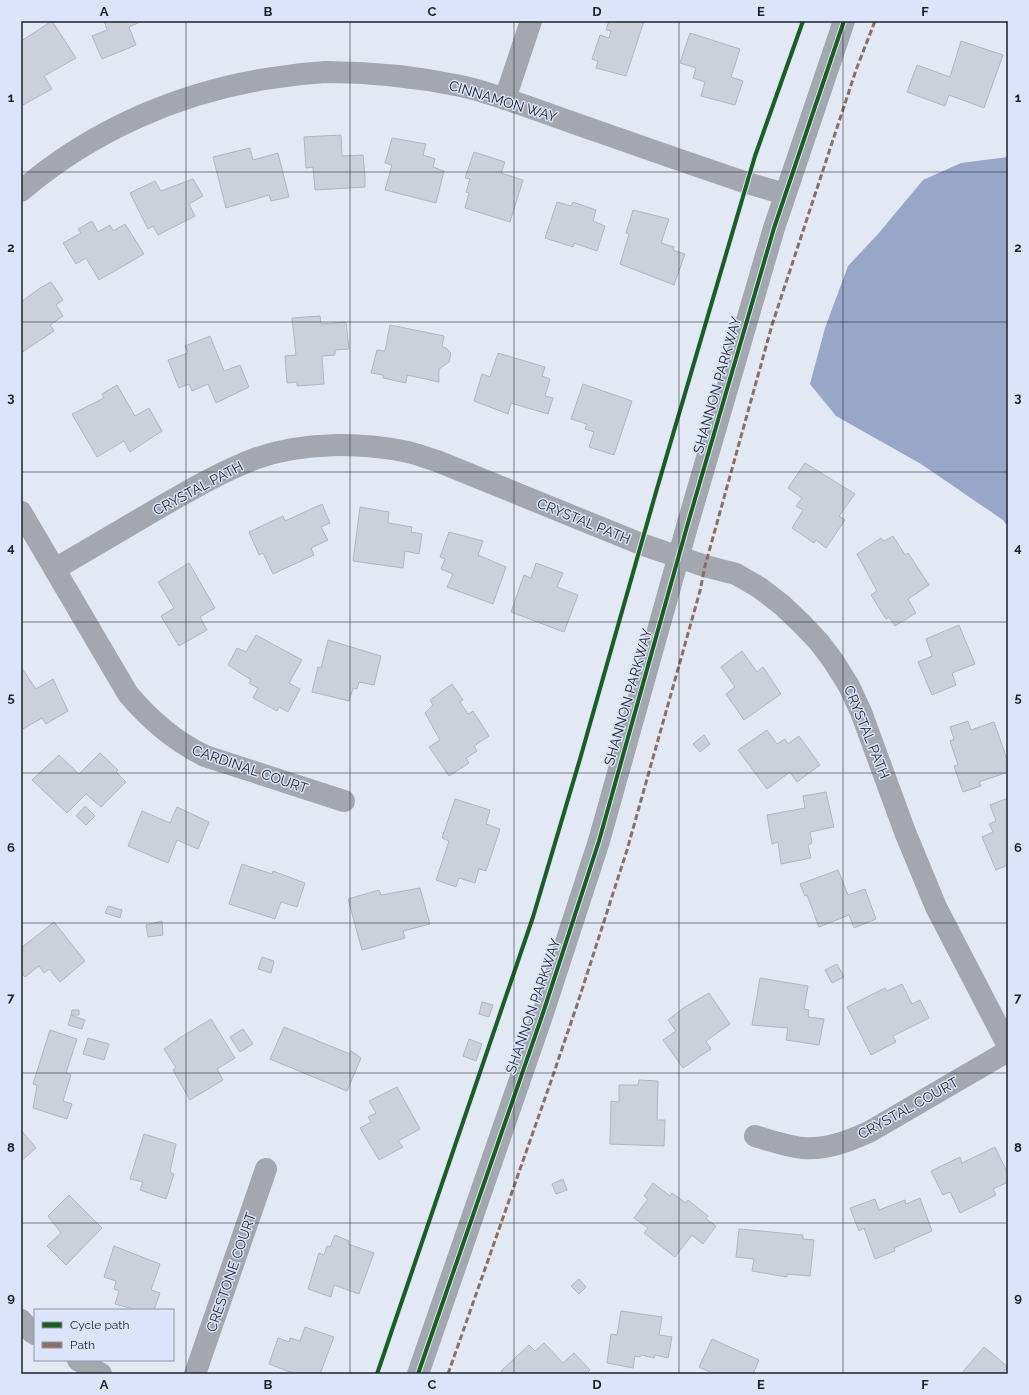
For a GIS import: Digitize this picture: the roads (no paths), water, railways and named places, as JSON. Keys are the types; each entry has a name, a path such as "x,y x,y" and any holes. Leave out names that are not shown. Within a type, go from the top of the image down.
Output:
{"street":[{"path":"505,99 531,21"},
{"name":"SHANNON PARKWAY","path":"418,1374 543,1013 597,848 679,556 785,194 844,21"},
{"name":"CINNAMON WAY","path":"21,191 63,159 123,123 155,110 221,88 290,75 325,72 394,76 463,86 505,99 747,183 785,194"},
{"name":"CRYSTAL PATH","path":"55,569 204,482 230,469 259,458 288,451 318,446 348,445 408,452 437,461 642,544 705,566 736,574 760,588 782,605 801,623 819,642 849,686 861,712 905,832 936,906 1008,1046"},
{"name":"CARDINAL COURT","path":"21,512 128,694 163,730 176,740 205,756 344,801"},
{"name":"CRYSTAL COURT","path":"755,1136 805,1148 827,1146 850,1140 869,1132 1008,1051"},
{"name":"CRESTONE COURT","path":"195,1374 266,1169"},
{"path":"21,1320 34,1333"},
{"path":"80,1361 101,1374"}],"water":[{"path":"1008,157 1008,527 1003,520 921,464 836,416 810,384 825,328 848,266 878,234 923,180 961,163"}]}
